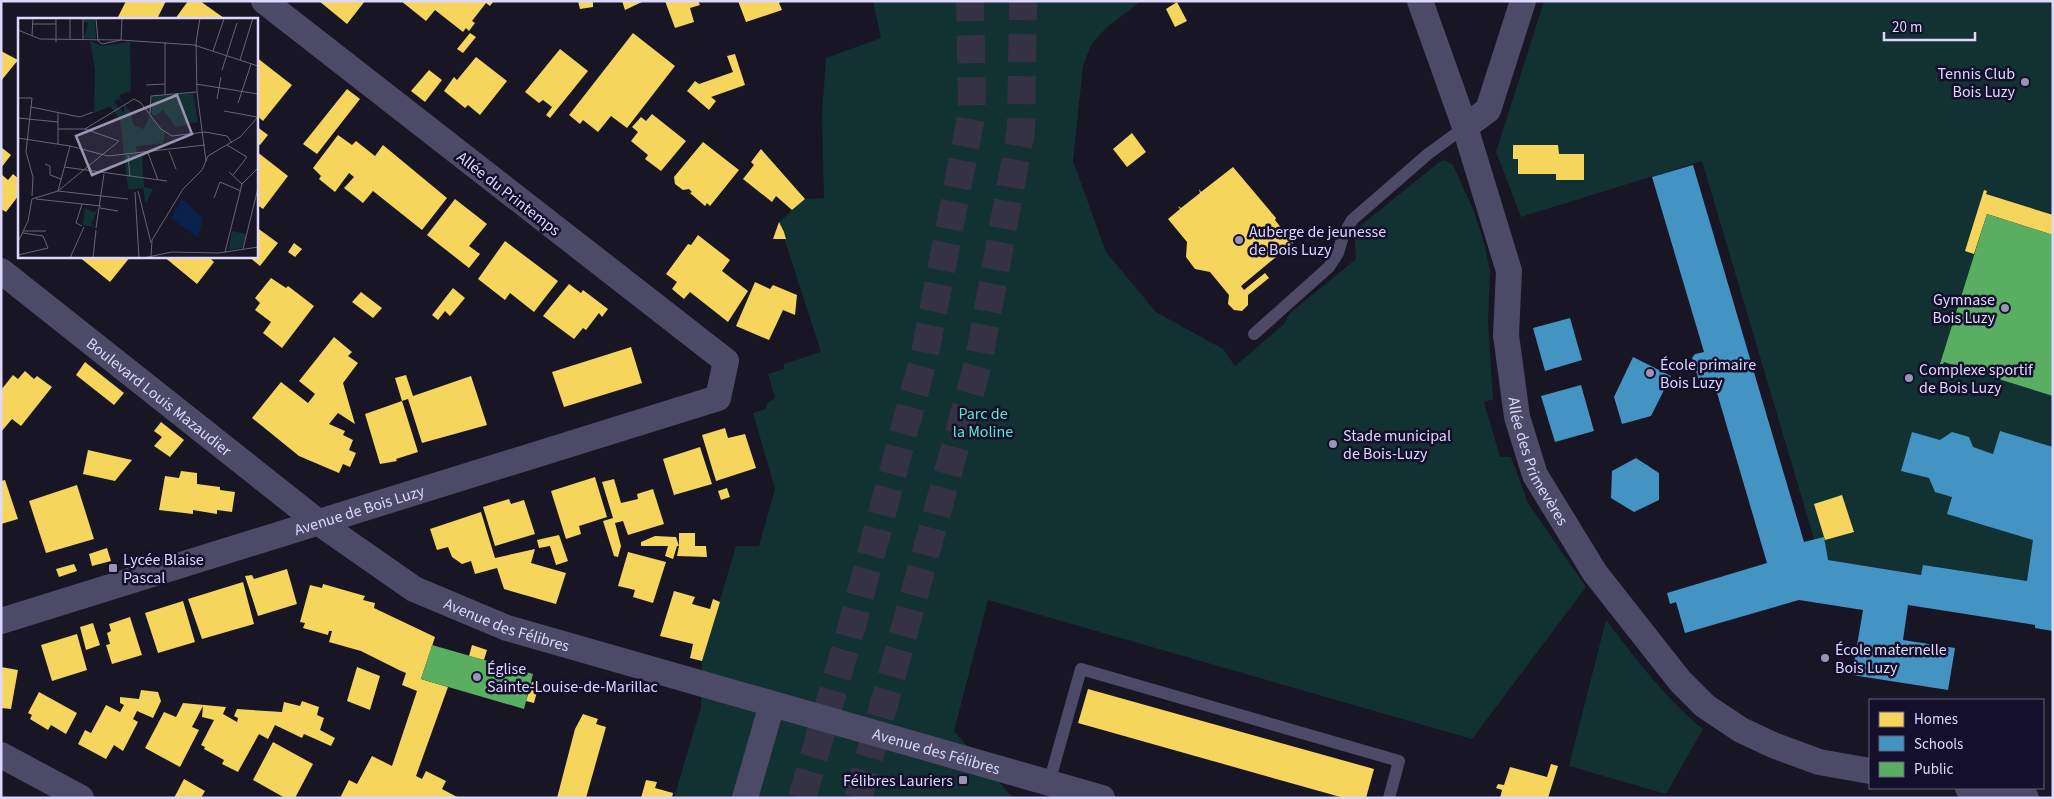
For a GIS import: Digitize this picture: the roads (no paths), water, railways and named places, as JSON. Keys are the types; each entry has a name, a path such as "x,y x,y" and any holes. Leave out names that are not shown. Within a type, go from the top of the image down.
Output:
{"street":[{"name":"Allée du Printemps","path":"264,1 726,362 718,398"},
{"name":"Allée des Primevères","path":"1420,1 1465,127 1509,271 1506,335 1517,417 1535,475 1595,573 1680,681 1705,706 1741,730 1773,746 1819,762 1869,771"},
{"path":"1465,127 1488,110 1523,1"},
{"name":"Boulevard Louis Mazaudier","path":"1,271 318,522"},
{"name":"Avenue de Bois Luzy","path":"1,621 718,398"},
{"name":"Avenue des Félibres","path":"318,522 414,589 507,628 1102,798"},
{"path":"745,798 772,704"},
{"path":"1,755 81,798"},
{"path":"1974,789 2026,798"}],"lane":[{"path":"1254,334 1329,267 1338,254 1343,236 1352,220 1368,204 1428,154 1465,127"},
{"path":"1049,783 1081,669 1399,761 1389,798"}],"tunnel":[{"path":"802,798 851,629 925,353 972,112 970,1"},
{"path":"858,798 978,364 1021,130 1023,1"}],"place":[{"name":"Tennis Club Bois Luzy","path":"2025,82"},
{"name":"Auberge de jeunesse de Bois Luzy","path":"1239,240"},
{"name":"Gymnase Bois Luzy","path":"2005,308"},
{"name":"École primaire Bois Luzy","path":"1650,373"},
{"name":"Complexe sportif de Bois Luzy","path":"1909,378"},
{"name":"Stade municipal de Bois-Luzy","path":"1333,444"},
{"name":"Lycée Blaise Pascal","path":"113,568"},
{"name":"École maternelle Bois Luzy","path":"1825,658"},
{"name":"Église Sainte-Louise-de-Marillac","path":"477,677"},
{"name":"Félibres Lauriers","path":"963,780"}],"park label":[{"name":"Parc de la Moline","path":"983,422"}]}
